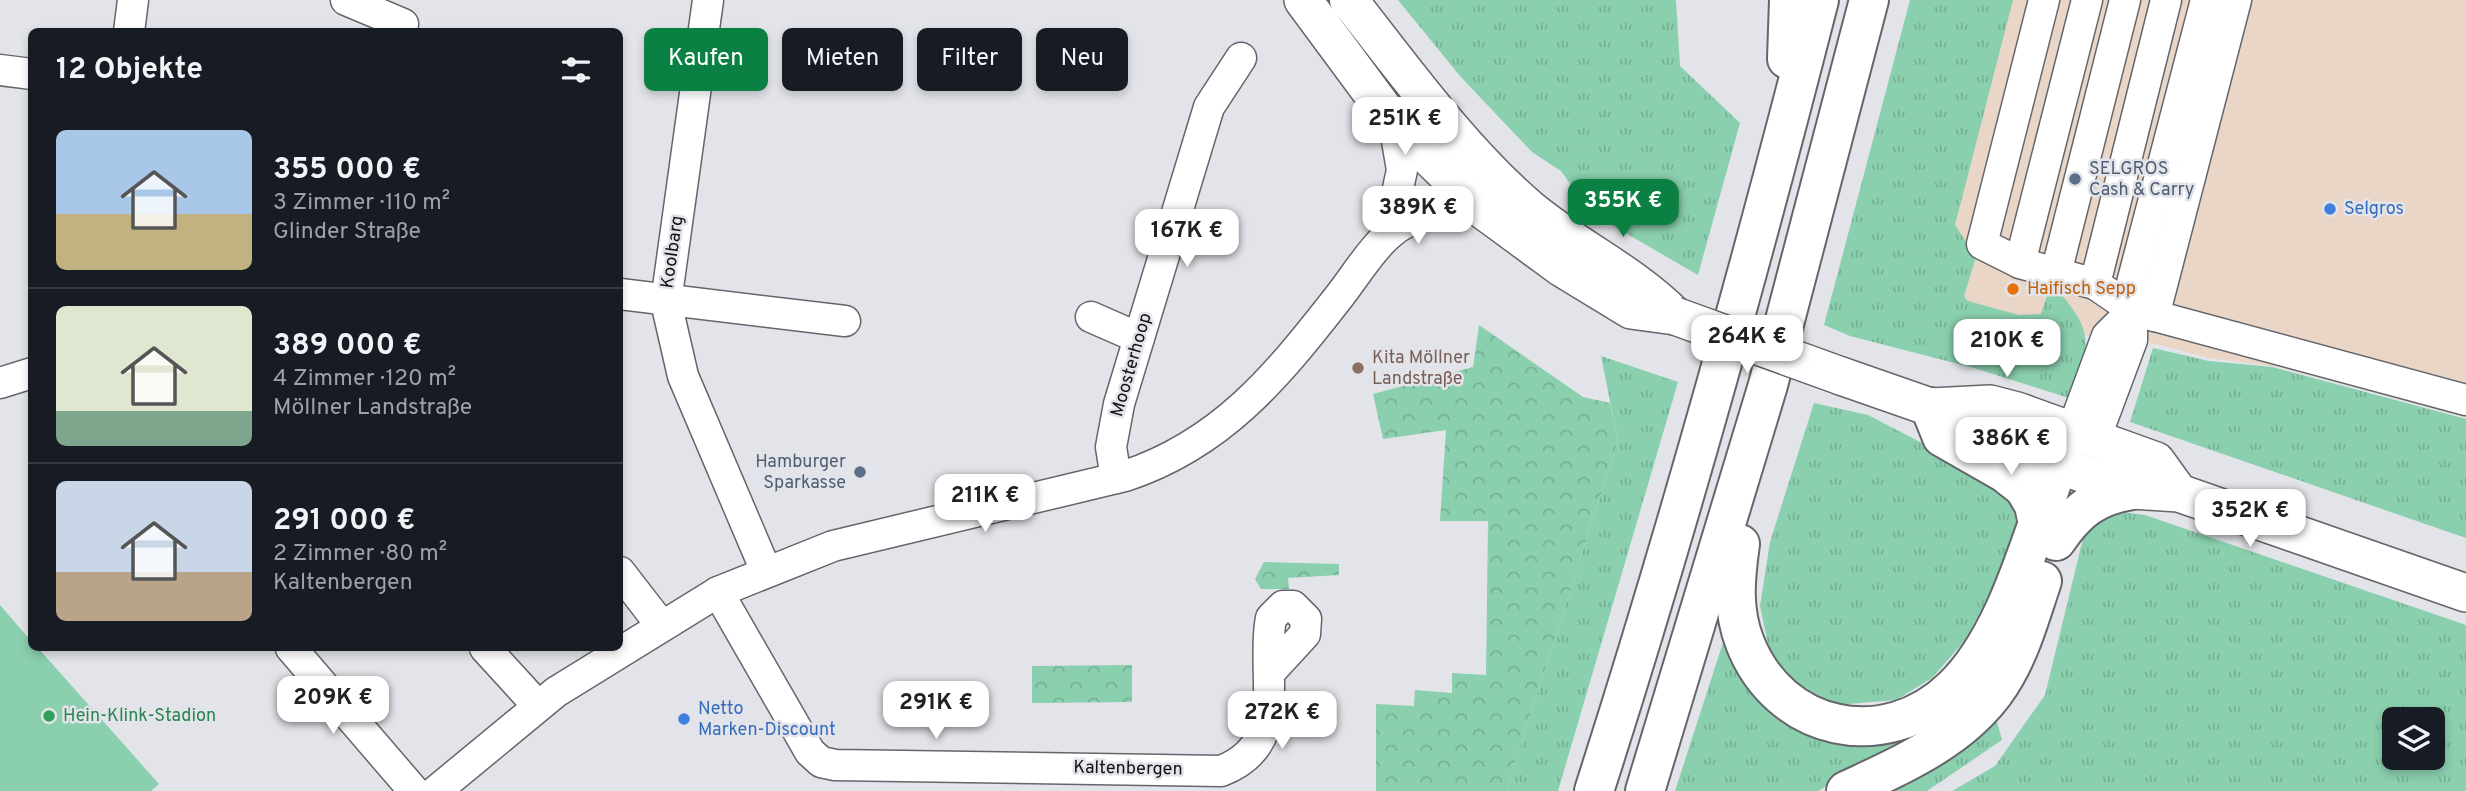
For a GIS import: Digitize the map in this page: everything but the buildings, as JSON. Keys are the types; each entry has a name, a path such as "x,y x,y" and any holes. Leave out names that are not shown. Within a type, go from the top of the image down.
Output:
{"highway":[{"path":"1784,134 1789,0"},
{"path":"1594,791 1656,600 1819,0"},
{"path":"1646,791 1755,428 1869,0"},
{"path":"1846,791 1939,743 1965,725 1983,706 2015,657 2046,531 2024,488 2005,473 1942,438 1930,407"},
{"path":"1755,428 1734,593 1745,643 1772,688 1792,706 1818,720 1855,726 1896,721 1932,705 1953,688 1971,668 1996,629 2046,531 2077,452"},
{"path":"2046,531 2090,502 2132,490"}],"main road":[{"path":"1303,0 1394,123 1454,157 1593,255 1646,287 1675,316"},
{"path":"1349,1 1454,157 1483,210 1562,268 1631,310 1675,316 1930,407 1982,436 2077,452 2157,461 2179,493"},
{"path":"2077,452 2132,490 2179,493 2466,593"}],"street":[{"path":"130,28 133,0"},
{"path":"346,0 402,24"},
{"name":"Koolbarg","path":"708,0 666,302 683,376 766,571"},
{"path":"2044,0 1982,244 2020,263 2095,284 2143,313 2466,400"},
{"path":"2020,263 2087,0"},
{"path":"2056,273 2125,0"},
{"path":"2095,284 2166,0"},
{"path":"2143,313 2132,283 2206,0"},
{"path":"2077,452 2143,313 2236,0"},
{"name":"Moosterhoop","path":"1116,478 1111,447 1119,404 1209,107 1241,58"},
{"path":"0,70 28,74"},
{"path":"1388,234 1402,170 1394,123"},
{"path":"1397,194 1454,157"},
{"path":"1421,214 1454,157"},
{"path":"623,650 718,592 832,546 1116,478 1159,465 1203,439 1248,405 1285,365 1388,234 1421,214 1483,210"},
{"path":"623,295 666,302 845,321"},
{"path":"1091,317 1139,338"},
{"path":"0,383 28,374"},
{"path":"623,576 661,625"},
{"name":"Kaltenbergen","path":"718,592 810,752 821,761 857,779 1229,781 1237,765 1259,740 1268,715 1270,672"},
{"path":"294,651 414,791"},
{"path":"488,651 542,703"},
{"path":"501,651 542,703"},
{"path":"436,791 542,703 621,651"}],"shaded area":[{"path":"1930,0 2466,0 2466,417 2279,367 2209,358 2155,344 1854,305"}],"green space":[{"path":"1398,0 1676,0 1680,66 1740,123 1698,275 1591,213 1561,171 1532,152 1460,76"},
{"path":"1910,0 2013,0 1955,225 1976,257 1964,296 1968,301 2019,315 2041,314 2051,283 2075,313 2085,337 2083,363 2072,399 1974,368 1850,336 1824,325"},
{"path":"1479,325 1583,397 1610,403 1618,441 1506,791 1376,791 1376,704 1414,706 1415,690 1452,693 1452,673 1486,675 1488,521 1440,521 1446,430 1383,439 1373,394 1473,367"},
{"path":"2153,348 2209,361 2272,367 2466,419 2466,538 2130,422"},
{"path":"1601,356 1678,382 1558,791 1506,791 1618,441"},
{"path":"1814,403 1868,415 1999,483 2013,506 2017,529 2000,575 1966,639 1932,678 1896,700 1836,705 1796,685 1769,649 1760,606 1770,542"},
{"path":"2106,510 2145,515 2466,625 2466,791 1952,791 1995,766 2045,695 2086,526"},
{"path":"1264,562 1339,564 1339,575 1288,578 1289,589 1261,589 1255,579"},
{"name":"Hein-Klink-Stadion","path":"0,605 28,638 28,651 41,651 159,784 151,791 0,791"},
{"path":"1728,627 1770,700 1956,714 1818,791 1675,791"},
{"path":"1132,665 1132,702 1032,703 1032,666"},
{"path":"1995,715 2002,740 1927,791 1885,791"}],"place":[{"name":"SELGROS Cash & Carry","path":"2075,179"},
{"name":"Selgros","path":"2330,209"},
{"name":"Haifisch Sepp","path":"2013,289"},
{"name":"Kita Möllner Landstraße","path":"1358,368"},
{"name":"Hamburger Sparkasse","path":"860,472"},
{"name":"Hein-Klink-Stadion","path":"49,716"},
{"name":"Netto Marken-Discount","path":"684,719"}]}
